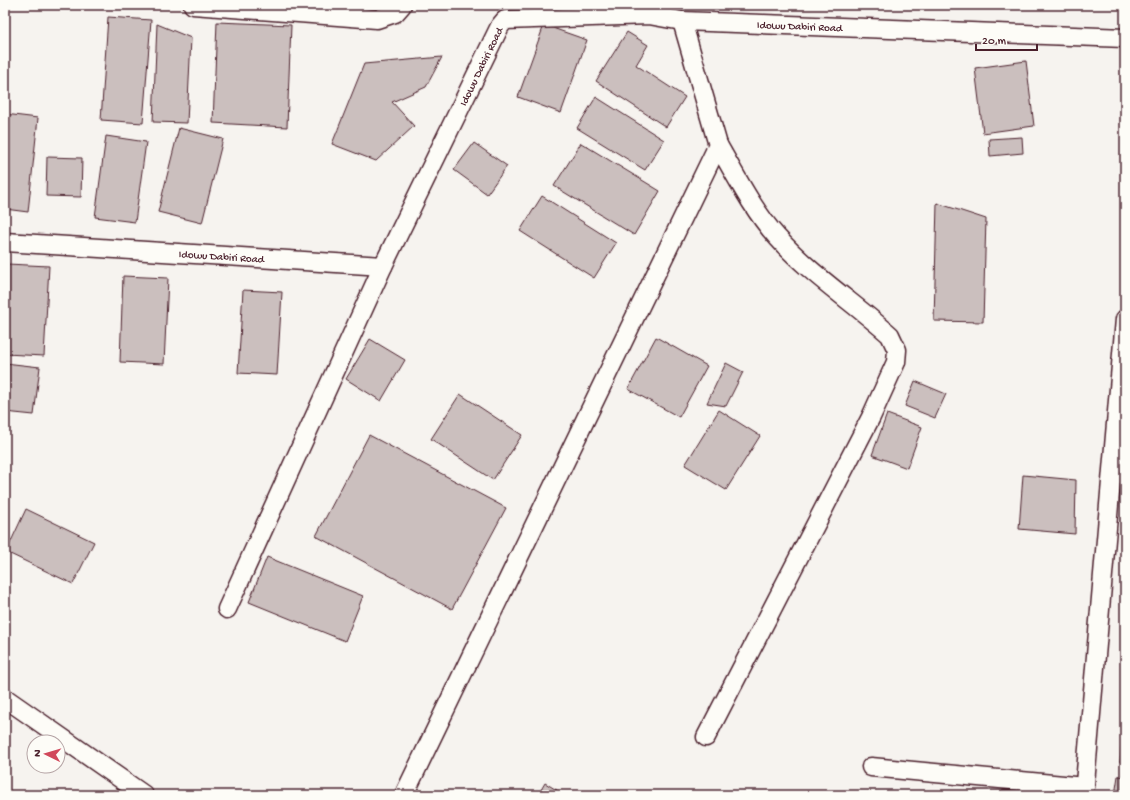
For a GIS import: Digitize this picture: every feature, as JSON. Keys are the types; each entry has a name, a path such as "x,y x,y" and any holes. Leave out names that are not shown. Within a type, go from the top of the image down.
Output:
{"street":[{"path":"193,5 377,19 395,13 402,5"},
{"name":"Idowu Dabiri Road","path":"5,242 384,266 500,26 505,20 649,10 682,21 1125,38"},
{"path":"682,21 718,145 753,206 777,237 802,262 890,335 896,350 896,362 871,417 706,737"},
{"path":"404,795 718,145"},
{"path":"227,609 384,266"},
{"path":"871,767 1085,791 1125,319"},
{"path":"5,698 144,795"}],"building":[{"path":"571,5 609,5 609,8"},
{"path":"108,17 151,20 143,123 101,120"},
{"path":"217,22 291,25 287,127 213,123"},
{"path":"157,24 191,38 187,123 153,122"},
{"path":"544,25 587,40 561,113 518,97"},
{"path":"627,32 648,45 636,65 685,97 666,127 596,81"},
{"path":"442,57 426,87 392,102 414,126 376,161 332,144 364,64"},
{"path":"1026,61 1034,126 983,133 975,68"},
{"path":"596,97 664,140 645,170 577,128"},
{"path":"5,114 38,118 28,212 5,209"},
{"path":"179,128 223,139 202,223 158,212"},
{"path":"106,136 146,142 135,222 95,217"},
{"path":"1022,137 1023,153 990,156 989,139"},
{"path":"474,143 507,166 487,194 454,170"},
{"path":"581,143 660,191 634,235 554,186"},
{"path":"47,157 82,158 81,197 46,196"},
{"path":"542,196 616,243 594,278 520,231"},
{"path":"937,203 986,219 983,322 934,321"},
{"path":"7,264 49,266 44,356 5,354"},
{"path":"123,276 168,278 164,364 120,362"},
{"path":"243,290 282,292 277,375 238,373"},
{"path":"656,337 707,366 679,417 628,389"},
{"path":"370,339 405,360 381,401 346,379"},
{"path":"5,363 40,367 34,415 5,412"},
{"path":"726,363 743,372 726,406 707,403"},
{"path":"915,381 946,394 935,418 905,406"},
{"path":"460,394 522,435 493,480 431,439"},
{"path":"719,410 760,436 726,490 685,465"},
{"path":"887,414 922,427 907,468 872,455"},
{"path":"369,435 506,508 452,609 316,536"},
{"path":"1023,475 1076,480 1075,534 1019,529"},
{"path":"26,509 94,542 73,584 6,552"},
{"path":"267,557 363,596 345,641 249,602"},
{"path":"1124,718 1125,762 1120,762"},
{"path":"1118,776 1125,777 1125,795 1115,795"},
{"path":"545,783 565,795 538,795"}]}
